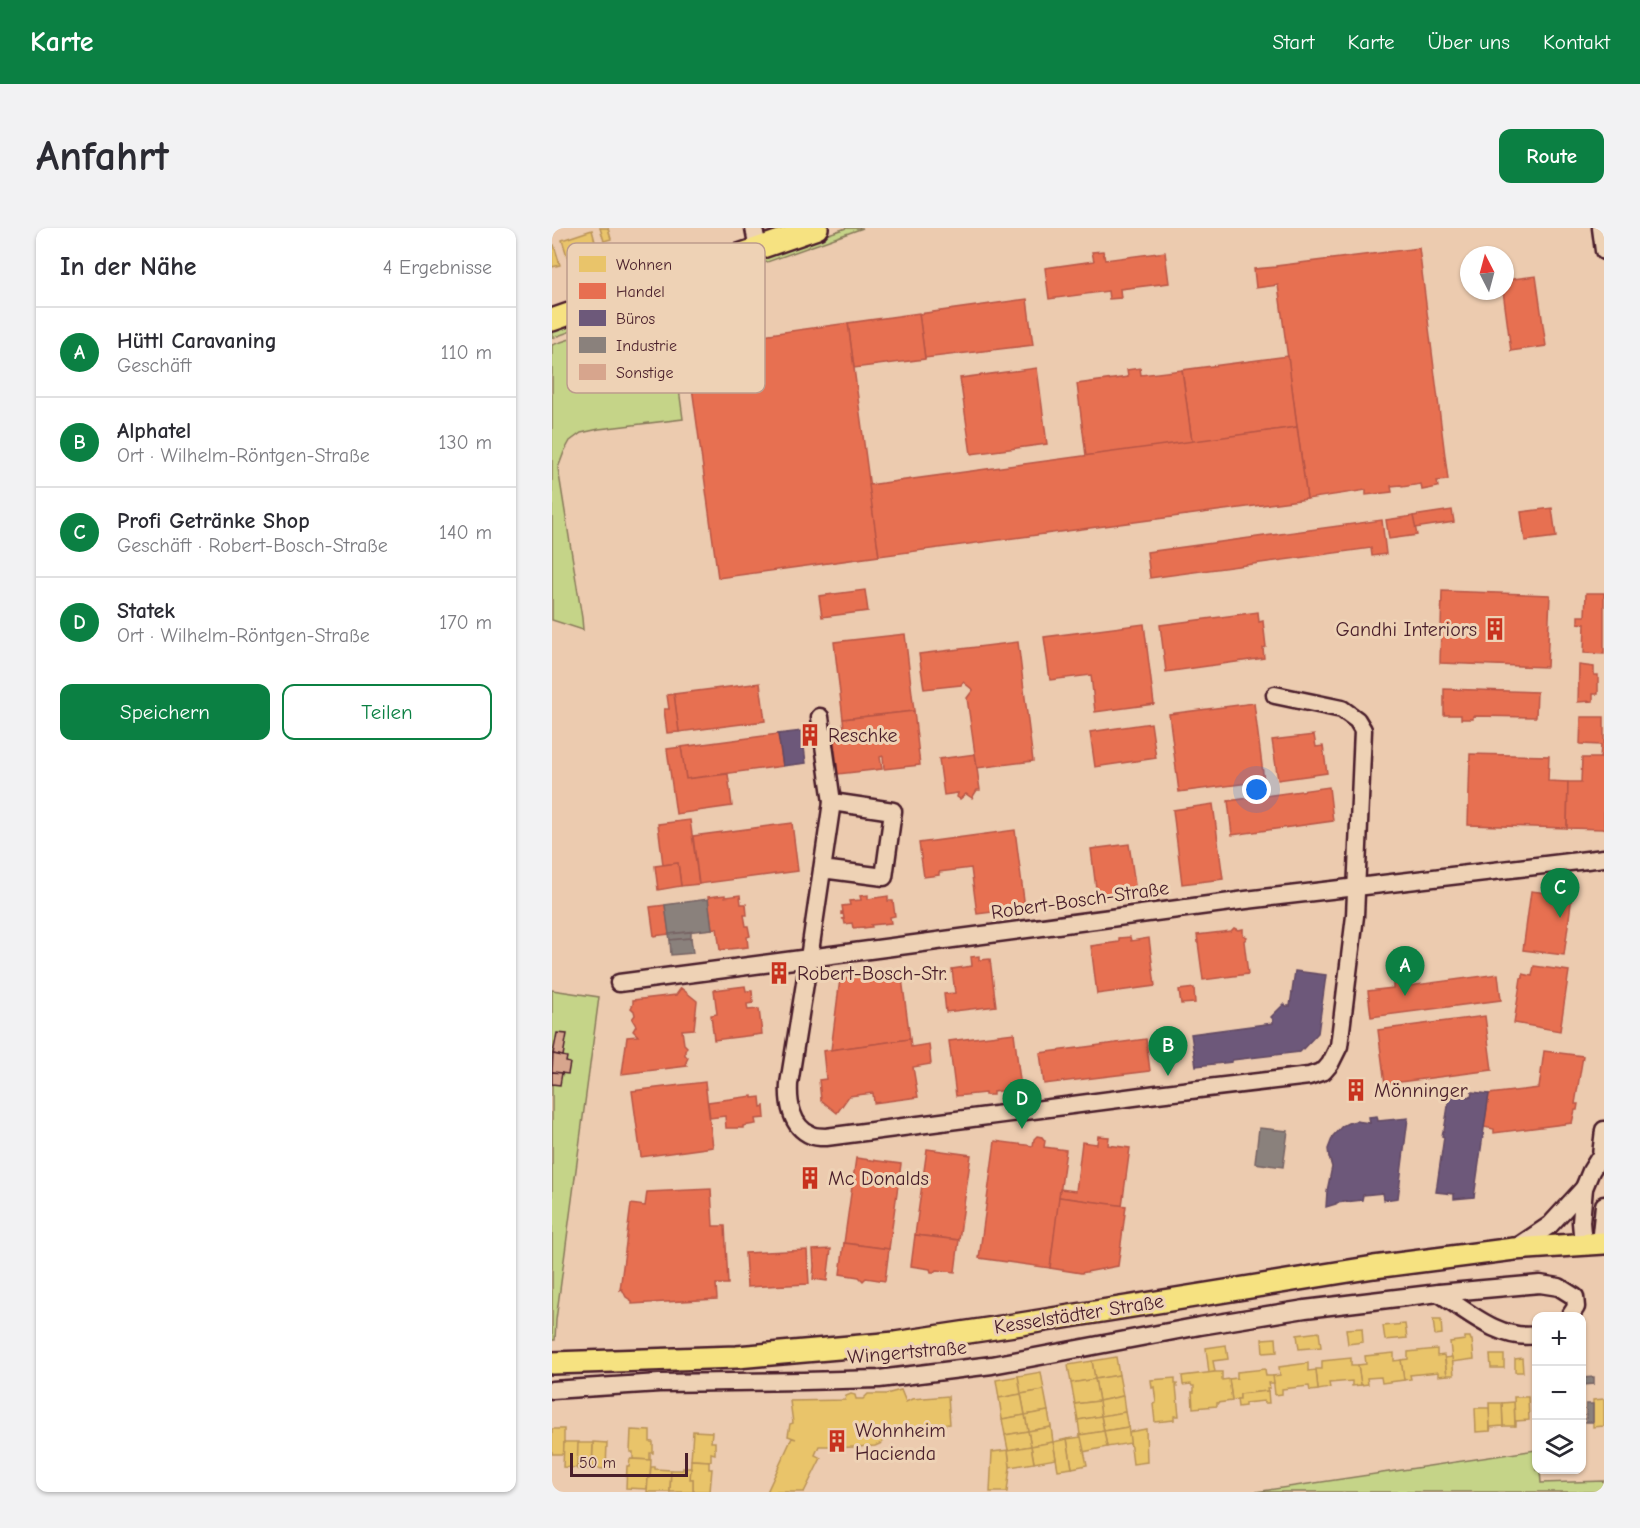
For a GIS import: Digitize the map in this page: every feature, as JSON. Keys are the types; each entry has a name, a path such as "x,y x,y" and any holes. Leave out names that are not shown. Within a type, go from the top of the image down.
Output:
{"main road":[{"path":"756,238 817,228"},
{"path":"552,320 567,314"},
{"name":"Kesselstädter Straße","path":"552,1363 737,1358 895,1343 1363,1269 1514,1249 1596,1243"}],"street":[{"path":"1601,228 1604,251"},
{"path":"820,717 832,802 788,1098 792,1114 799,1125 810,1135 826,1137 1309,1076 1324,1071 1339,1046 1355,916 1363,730 1358,720 1342,709 1275,695"},
{"path":"822,869 884,877 893,811 832,802"},
{"name":"Robert-Bosch-Straße","path":"619,983 1111,917 1604,858"},
{"path":"1596,1243 1581,1222 1584,1188 1591,1171 1603,1158 1604,1130"},
{"path":"1514,1249 1550,1225 1584,1188"},
{"path":"1596,1243 1604,1205"},
{"name":"Wingertstraße","path":"552,1390 659,1383 804,1381 909,1375 992,1365 1293,1311 1503,1287 1549,1285 1559,1287 1575,1297 1577,1303 1573,1312"},
{"path":"1439,1293 1493,1328 1505,1333 1526,1337 1532,1336"}],"green space":[{"path":"846,228 863,228 765,263 765,256"},
{"path":"567,325 567,333 552,338 552,330"},
{"path":"567,340 567,393 680,393 683,419 581,433 570,441 564,452 558,468 583,630 552,620 552,345"},
{"path":"552,990 599,997 555,1340 552,1340"},
{"path":"1532,1451 1532,1474 1540,1474 1541,1483 1604,1481 1604,1492 1255,1492"}],"building: Wohnen":[{"path":"600,228 608,228 611,239 604,241"},
{"path":"592,230 595,243 567,243 567,256 562,240"},
{"path":"554,245 560,265 552,267 552,246"},
{"path":"1433,1320 1441,1320 1442,1334 1435,1335"},
{"path":"1405,1324 1407,1338 1385,1340 1383,1326"},
{"path":"1362,1328 1363,1342 1348,1344 1346,1329"},
{"path":"1319,1332 1321,1347 1299,1349 1297,1335"},
{"path":"1465,1337 1470,1337 1472,1340 1474,1359 1452,1362 1450,1342 1465,1340"},
{"path":"1276,1338 1277,1352 1263,1353 1262,1339"},
{"path":"1226,1345 1228,1359 1213,1361 1215,1372 1209,1373 1206,1348"},
{"path":"1437,1349 1437,1356 1444,1355 1447,1375 1438,1376 1438,1372 1410,1375 1411,1379 1404,1380 1401,1360 1408,1359 1408,1352"},
{"path":"1394,1353 1394,1361 1401,1360 1404,1380 1382,1383 1381,1377 1367,1378 1368,1384 1361,1385 1358,1365 1366,1364 1365,1356"},
{"path":"1490,1355 1504,1355 1504,1368 1491,1368"},
{"path":"1116,1357 1119,1375 1095,1379 1092,1361"},
{"path":"1452,1357 1454,1375 1447,1375 1445,1358"},
{"path":"1351,1358 1351,1365 1358,1365 1361,1385 1352,1386 1352,1381 1329,1383 1330,1388 1318,1390 1316,1369 1322,1369 1322,1361"},
{"path":"1522,1358 1523,1372 1515,1372 1515,1359"},
{"path":"1092,1361 1095,1379 1071,1383 1068,1365"},
{"path":"1308,1363 1308,1371 1316,1370 1318,1390 1310,1391 1309,1386 1282,1389 1282,1394 1275,1395 1273,1376 1280,1375 1279,1367"},
{"path":"1265,1369 1266,1376 1273,1376 1274,1383 1269,1383 1268,1391 1240,1394 1240,1399 1232,1400 1229,1379 1237,1378 1237,1372"},
{"path":"1041,1372 1044,1390 1021,1394 1018,1376"},
{"path":"1222,1372 1222,1380 1229,1379 1232,1401 1217,1403 1217,1406 1193,1408 1194,1386 1183,1385 1182,1376"},
{"path":"1119,1375 1123,1396 1099,1401 1095,1379"},
{"path":"1018,1376 1021,1394 999,1398 996,1380"},
{"path":"1175,1378 1179,1416 1174,1416 1174,1420 1155,1422 1153,1404 1156,1403 1151,1380"},
{"path":"1095,1379 1099,1401 1075,1404 1071,1383"},
{"name":"Wohnheim Hacienda","path":"901,1390 906,1402 912,1399 948,1396 950,1424 917,1427 885,1439 875,1446 832,1448 831,1446 819,1446 815,1455 821,1458 804,1492 767,1492 792,1438 796,1439 788,1436 790,1424 793,1423 790,1401 845,1400 846,1396 851,1394 855,1395 856,1399 863,1399 868,1394 886,1394"},
{"path":"1044,1390 1048,1411 1025,1415 1021,1394"},
{"path":"1268,1391 1269,1403 1264,1403 1264,1401 1245,1403 1245,1406 1238,1407 1237,1399 1240,1399 1240,1394"},
{"path":"1021,1394 1025,1415 1002,1419 999,1398"},
{"path":"1123,1396 1125,1412 1101,1416 1099,1401"},
{"path":"1514,1397 1528,1397 1529,1420 1516,1421 1516,1426 1515,1426"},
{"path":"1604,1399 1604,1426 1593,1427 1593,1400"},
{"path":"1099,1401 1101,1416 1078,1420 1075,1404"},
{"path":"1514,1402 1515,1426 1503,1426 1502,1403"},
{"path":"1489,1403 1502,1403 1503,1426 1491,1427 1490,1431"},
{"path":"1475,1408 1489,1408 1490,1431 1476,1432"},
{"path":"1048,1411 1051,1427 1028,1431 1025,1415"},
{"path":"1125,1412 1128,1427 1104,1431 1101,1416"},
{"path":"1025,1415 1028,1431 1005,1435 1002,1419"},
{"path":"1101,1416 1104,1431 1080,1435 1078,1420"},
{"path":"1051,1427 1053,1442 1031,1446 1028,1431"},
{"path":"1128,1427 1131,1443 1107,1447 1104,1431"},
{"path":"552,1429 564,1429 564,1454 552,1454"},
{"path":"1146,1429 1147,1462 1133,1464 1129,1432"},
{"path":"631,1430 650,1431 653,1453 650,1453 650,1460 633,1459 633,1452 630,1452"},
{"path":"693,1431 712,1432 711,1442 715,1442 715,1454 711,1453 711,1461 691,1460"},
{"path":"1028,1431 1031,1446 1008,1450 1005,1435"},
{"path":"1104,1431 1107,1447 1083,1452 1080,1435"},
{"path":"1081,1437 1087,1465 1072,1468 1067,1439"},
{"path":"1067,1439 1072,1468 1058,1470 1053,1442"},
{"path":"564,1442 579,1442 577,1468 563,1467"},
{"path":"593,1442 607,1443 606,1469 592,1468"},
{"path":"1053,1442 1056,1459 1034,1463 1031,1446"},
{"path":"578,1443 593,1443 592,1469 577,1469"},
{"path":"1031,1446 1034,1463 1010,1467 1008,1450"},
{"path":"1008,1450 1010,1467 1007,1492 990,1492 992,1452"},
{"path":"630,1459 651,1460 647,1489 626,1488 627,1466 629,1466"},
{"path":"691,1460 709,1461 709,1469 712,1469 710,1491 693,1491 693,1479 690,1479"},
{"path":"651,1467 671,1470 670,1492 647,1492"},
{"path":"683,1468 691,1468 690,1479 693,1479 693,1492 670,1492 671,1470 683,1470"}],"building: Handel":[{"path":"1419,248 1448,480 1437,481 1438,487 1422,490 1421,484 1402,487 1401,485 1391,486 1392,492 1366,495 1366,490 1307,499 1278,285 1256,288 1254,269"},
{"path":"1103,251 1105,260 1165,252 1169,283 1120,289 1121,298 1109,299 1108,291 1049,299 1045,268 1094,261 1092,252"},
{"path":"1536,276 1546,346 1511,351 1504,300 1514,300 1514,279"},
{"path":"1027,299 1033,345 925,358 919,314"},
{"path":"919,313 925,359 854,368 848,323"},
{"path":"848,323 879,556 718,578 693,393 765,393 765,335"},
{"path":"1288,356 1297,427 1192,442 1182,370"},
{"path":"1037,368 1047,444 971,454 960,378"},
{"path":"1140,368 1141,375 1182,370 1192,442 1086,456 1077,384 1128,377 1127,370"},
{"path":"1297,427 1307,499 879,556 869,485"},
{"path":"1552,508 1556,537 1525,541 1521,512"},
{"path":"1452,510 1454,522 1415,528 1413,516"},
{"path":"1413,516 1417,535 1389,539 1386,520"},
{"path":"1382,520 1386,554 1372,556 1371,548 1150,578 1147,552"},
{"path":"865,590 868,611 822,617 819,596"},
{"name":"Gandhi Interiors","path":"1442,591 1550,595 1547,667 1440,663"},
{"path":"1586,593 1604,593 1604,654 1584,653 1585,624 1578,623 1578,616 1585,616"},
{"path":"1258,612 1259,622 1263,621 1266,647 1263,648 1264,658 1166,672 1160,625"},
{"path":"1144,624 1154,704 1095,712 1091,675 1050,680 1044,637"},
{"path":"905,634 914,711 843,719 834,642"},
{"path":"1018,642 1033,761 977,768 967,698 973,690 963,682 961,685 924,689 919,654"},
{"path":"1579,665 1594,667 1594,675 1598,675 1598,694 1593,694 1593,701 1578,702"},
{"path":"760,683 765,721 679,732 674,694"},
{"path":"1444,689 1537,692 1536,717 1473,716 1473,719 1461,719 1461,715 1444,715"},
{"path":"674,694 679,732 667,733 664,709 669,709 667,695"},
{"path":"1254,703 1264,781 1179,792 1169,714"},
{"path":"914,711 920,765 884,769 883,756 880,757 882,769 838,774 834,741 845,739 843,719"},
{"path":"1581,717 1604,717 1604,758 1600,758 1601,745 1580,744"},
{"path":"1151,723 1156,758 1095,767 1090,732"},
{"path":"778,734 783,766 686,779 681,747"},
{"path":"1314,735 1316,747 1323,746 1327,773 1278,780 1272,740"},
{"path":"681,747 686,779 728,774 732,806 676,814 667,749"},
{"path":"975,754 980,790 977,790 972,798 966,794 960,799 957,797 958,793 944,795 939,759"},
{"path":"1470,754 1549,756 1548,781 1568,782 1567,828 1468,825"},
{"path":"1582,758 1604,758 1604,829 1567,828 1568,782 1581,782"},
{"path":"1329,787 1333,821 1232,835 1228,801"},
{"path":"1213,804 1223,879 1182,884 1173,810"},
{"path":"690,820 699,884 681,886 678,863 663,865 658,824"},
{"path":"792,823 798,871 699,884 693,836"},
{"path":"1015,830 1025,908 977,914 971,868 939,872 939,875 924,877 919,843"},
{"path":"1129,844 1135,885 1129,892 1097,896 1091,849"},
{"path":"678,863 681,886 658,890 655,866"},
{"path":"1531,891 1572,896 1564,955 1523,950"},
{"path":"725,895 725,897 740,895 741,904 746,904 747,915 744,915 750,936 747,937 748,947 720,950 717,928 712,929 708,897"},
{"path":"868,895 868,899 888,896 888,901 893,901 895,916 890,917 891,923 864,928 853,928 852,923 845,924 842,919 844,918 843,913 841,914 842,906 850,905 849,901 861,900 860,896"},
{"path":"665,905 669,934 654,936 650,907"},
{"path":"1234,928 1243,929 1243,935 1247,937 1244,941 1248,974 1203,980 1197,935 1231,931"},
{"path":"1130,937 1131,941 1149,938 1155,986 1097,994 1091,946 1119,942 1119,938"},
{"path":"979,956 979,960 990,959 996,1006 946,1012 944,994 955,993 952,969 972,966 971,957"},
{"path":"1534,966 1569,971 1560,1031 1514,1023 1521,978 1523,974 1532,976"},
{"path":"901,971 910,1039 831,1050 840,979"},
{"path":"1498,974 1501,1000 1371,1017 1368,991 1393,988 1393,984 1400,984 1401,987"},
{"path":"745,986 746,991 752,991 753,1003 747,1004 748,1010 759,1009 762,1034 714,1040 711,1015 717,1014 714,990"},
{"path":"681,988 697,1001 694,1029 682,1030 684,1044 687,1047 685,1055 688,1058 687,1066 622,1074 627,1037 638,1036 633,1031 636,1026 632,1019 635,1015 631,1008 633,1000 676,995"},
{"path":"1194,988 1195,1003 1181,1004 1179,990"},
{"path":"1485,1016 1492,1070 1385,1084 1378,1030"},
{"path":"1014,1033 1021,1088 993,1092 993,1095 985,1095 985,1093 956,1096 949,1041"},
{"path":"910,1039 911,1047 929,1044 931,1064 913,1067 918,1097 874,1103 873,1093 849,1096 837,1113 821,1100 819,1080 826,1079 823,1051"},
{"path":"1146,1039 1150,1071 1044,1084 1040,1053"},
{"path":"1544,1051 1583,1056 1575,1104 1578,1104 1572,1123 1494,1133 1494,1129 1484,1127 1489,1094 1539,1088"},
{"path":"705,1082 713,1147 641,1157 632,1091"},
{"path":"752,1096 752,1098 760,1097 761,1107 764,1106 765,1118 755,1119 756,1124 743,1126 743,1128 726,1128 725,1116 710,1118 708,1102"},
{"path":"1037,1136 1042,1137 1045,1141 1044,1147 1066,1150 1050,1268 979,1258 995,1141 1033,1146"},
{"path":"1098,1136 1109,1137 1108,1145 1130,1148 1122,1206 1059,1197 1060,1189 1076,1191 1082,1142 1097,1144"},
{"path":"927,1149 971,1155 959,1240 915,1235"},
{"path":"856,1158 901,1164 889,1249 844,1243"},
{"path":"711,1189 713,1226 725,1226 728,1284 716,1284 717,1299 632,1304 622,1289 620,1290 631,1204 645,1206 647,1192"},
{"path":"1059,1197 1126,1206 1118,1266 1081,1273 1050,1268"},
{"path":"915,1235 959,1240 955,1272 936,1270 931,1272 930,1269 911,1266"},
{"path":"844,1243 889,1249 885,1281 866,1278 863,1281 859,1277 840,1274"},
{"path":"831,1249 827,1281 813,1279 813,1250"},
{"path":"807,1250 809,1284 747,1287 745,1253"}],"building: Büros":[{"path":"802,731 806,746 804,747 806,763 783,766 778,734"},
{"path":"1295,971 1326,975 1318,1033 1300,1052 1196,1066 1191,1034 1273,1023 1271,1017 1284,1004 1290,1006"},
{"path":"1472,1092 1489,1094 1474,1197 1454,1199 1454,1194 1436,1192 1444,1137 1442,1136 1450,1094 1471,1097"},
{"path":"1377,1116 1378,1121 1408,1118 1398,1198 1384,1200 1383,1193 1363,1195 1362,1200 1336,1203 1326,1207 1332,1167 1328,1149 1333,1136 1348,1123 1356,1121 1370,1123 1369,1117"}],"building: Industrie":[{"path":"708,899 712,929 669,934 665,905"},
{"path":"691,932 691,938 670,940 669,934"},
{"path":"691,938 693,953 671,955 670,940"},
{"path":"1259,1128 1288,1131 1283,1167 1255,1163"},
{"path":"1594,1377 1594,1384 1586,1385 1586,1378"},
{"path":"1586,1404 1593,1404 1593,1422 1586,1422"}],"building: Sonstige":[{"path":"557,1033 567,1034 563,1056 553,1054"},
{"path":"553,1054 567,1057 566,1062 570,1063 568,1074 552,1072"},
{"path":"552,1072 562,1073 560,1085 552,1084"}],"place":[{"name":"Gandhi Interiors","path":"1495,629"},
{"name":"Reschke","path":"810,735"},
{"name":"Profi Getränke Shop","path":"1560,918"},
{"name":"Robert-Bosch-Str.","path":"779,973"},
{"name":"Hüttl Caravaning","path":"1405,996"},
{"name":"Alphatel","path":"1168,1076"},
{"name":"Mönninger","path":"1356,1090"},
{"name":"Statek","path":"1022,1129"},
{"name":"Mc Donalds","path":"810,1178"},
{"name":"Wohnheim Hacienda","path":"837,1441"}]}
